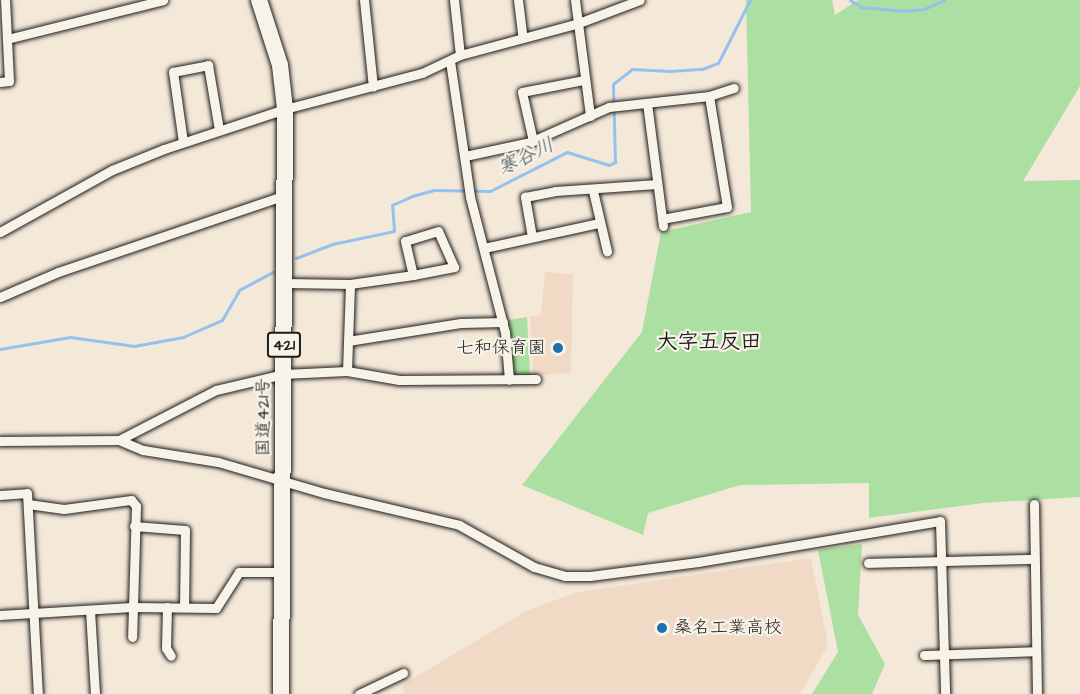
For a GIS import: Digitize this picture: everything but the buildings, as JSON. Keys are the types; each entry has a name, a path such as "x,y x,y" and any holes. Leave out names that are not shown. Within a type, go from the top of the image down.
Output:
{"highway":[{"name":"国道421号","path":"259,0 280,65 285,109 281,694"}],"street":[{"path":"0,82 9,81 5,0"},
{"path":"7,39 164,0"},
{"path":"364,0 374,87"},
{"path":"454,0 460,55"},
{"path":"518,0 523,38"},
{"path":"574,0 590,116"},
{"path":"0,232 112,170 183,142 285,109 374,87 450,61 460,55 576,24 640,0"},
{"path":"450,61 470,197 503,322 509,380"},
{"path":"183,142 173,72 208,65 219,130"},
{"path":"533,141 522,92 584,80"},
{"path":"465,156 533,141 609,107 709,96 734,88"},
{"path":"647,103 663,222 727,207 709,96"},
{"path":"532,237 525,197 555,191 593,191 657,184"},
{"path":"593,191 607,251"},
{"path":"0,297 58,272 286,195"},
{"path":"484,248 599,223"},
{"path":"285,282 350,284 413,275 454,267 438,231 405,241 413,275"},
{"path":"347,371 350,284"},
{"path":"348,341 461,323 503,322"},
{"path":"119,440 216,390 284,374 347,371 399,380 536,379"},
{"path":"0,441 119,440 143,450 218,462 283,482 459,525 534,567 565,576 590,576 698,562 940,521 945,694"},
{"path":"0,495 27,494 38,694"},
{"path":"28,504 64,509 131,500 136,506 132,637"},
{"path":"1034,504 1037,694"},
{"path":"134,526 185,530 184,607"},
{"path":"868,563 1034,560"},
{"path":"0,615 132,608 216,608 239,572 282,573"},
{"path":"166,607 166,648 171,656"},
{"path":"90,610 95,694"},
{"path":"924,656 1036,651"},
{"path":"358,694 403,673"}],"shaded area":[{"path":"545,272 573,274 571,373 533,375 530,317 541,315"},
{"name":"桑名工業高校","path":"811,558 828,645 800,694 405,694 402,685 528,610 578,592"}],"green space":[{"path":"746,0 832,0 835,15 858,0 1080,0 1080,86 1023,181 1080,180 1080,497 983,503 869,518 869,483 740,485 648,513 643,535 522,485 642,332 661,232 751,212"},
{"path":"527,317 530,376 511,378 504,321"},
{"path":"862,544 858,615 885,664 872,694 812,694 838,652 818,550"}],"waterway":[{"name":"寒谷川","path":"296,258 332,244 394,231 392,205 412,196 434,190 490,191 567,152 609,165 615,162 613,84 632,69 670,71 702,69 718,63 750,0"},
{"name":"寒谷川","path":"850,0 861,7 904,11 924,9 944,0"},
{"name":"寒谷川","path":"0,349 70,337 134,346 183,337 222,320 239,290 273,272"}],"place":[{"name":"七和保育園","path":"558,348"},
{"name":"桑名工業高校","path":"662,628"}],"district":[{"name":"大字五反田","path":"709,342"}]}
